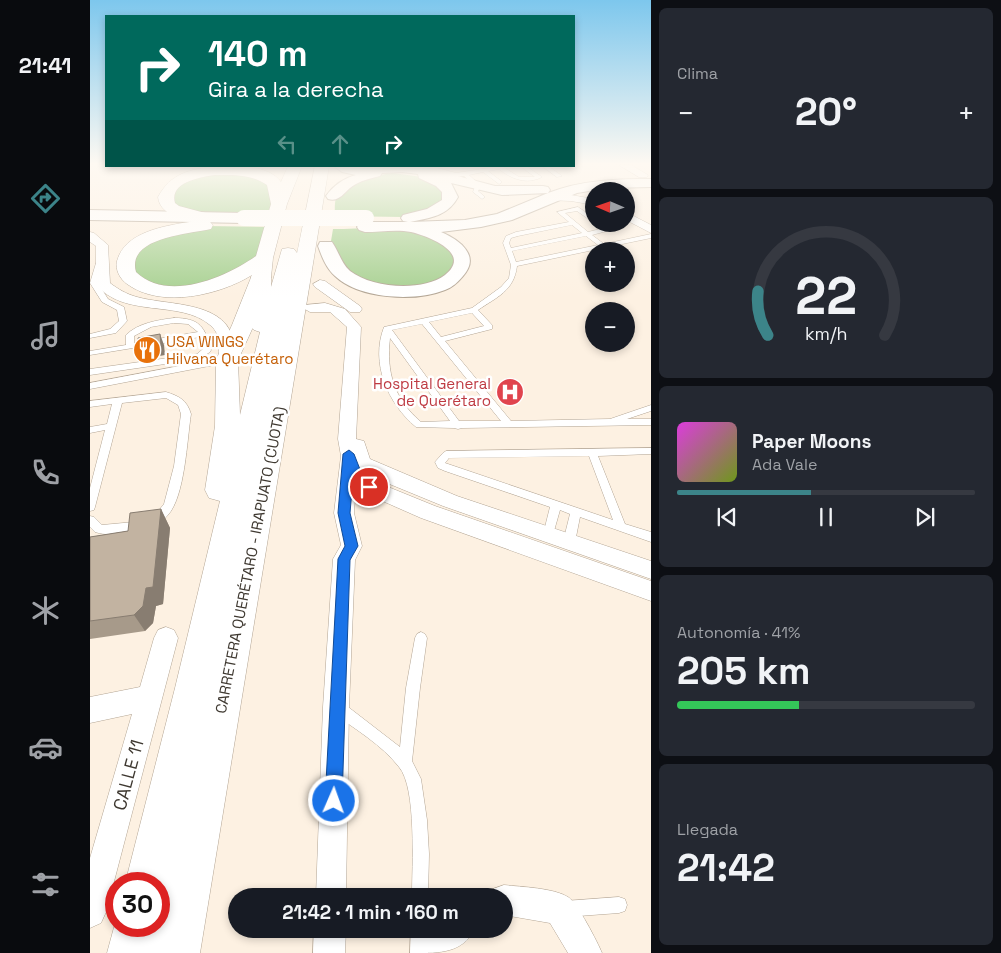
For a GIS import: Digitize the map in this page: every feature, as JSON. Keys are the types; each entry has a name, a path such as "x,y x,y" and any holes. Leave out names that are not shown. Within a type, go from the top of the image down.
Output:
{"main road":[{"path":"175,209 204,221"},
{"path":"193,688 228,426 227,360 243,325 262,267 278,209"},
{"name":"CARRETERA QUERÉTARO - IRAPUATO (CUOTA)","path":"150,872 193,688 298,209"},
{"name":"CARRETERA QUERÉTARO - IRAPUATO (CUOTA)","path":"176,953 314,209"},
{"path":"290,343 310,308 320,284 331,209"},
{"path":"404,223 438,209"},
{"path":"90,215 204,221 404,223 452,226 496,220 526,209"},
{"path":"90,222 204,221"},
{"path":"204,221 166,232 143,242 132,250 127,260 126,265 129,275 140,283 157,289 177,291 200,289 234,278 251,268 262,267"},
{"path":"326,246 335,267 346,277 363,286 385,291 408,292 432,288 449,280 460,270 462,259 452,244 433,234 404,223"},
{"path":"262,267 262,374"},
{"path":"131,953 135,937"}],"street":[{"path":"635,222 651,235"},
{"path":"635,227 651,235"},
{"path":"90,236 98,242 103,250 103,284 113,294 137,302 191,311 207,316 220,327 225,335 227,360"},
{"path":"320,284 355,310 363,322 344,513 352,546 344,559 336,707 331,888"},
{"path":"310,308 330,306 346,316 354,327 348,439 362,463 369,468 450,501 651,570"},
{"path":"352,447 356,474 369,487 428,512 651,591"},
{"name":"CALLE 11","path":"90,912 166,638"},
{"path":"90,710 149,698"},
{"path":"513,901 559,909 586,953"},
{"path":"329,953 330,938"},
{"path":"429,953 448,938"}],"lane":[{"path":"575,209 560,212 598,242"},
{"path":"387,329 474,310 504,289 512,278 514,265 507,239 512,235 573,223"},
{"path":"509,250 598,232"},
{"path":"620,242 651,235"},
{"path":"90,336 113,331 123,321 121,310 105,300 94,283 103,250"},
{"path":"514,265 585,250"},
{"path":"439,340 489,327 474,310"},
{"path":"422,320 510,425"},
{"path":"90,372 199,356 207,350 203,334 194,324 186,321 151,324 135,329 130,335 130,346"},
{"path":"387,329 458,426"},
{"path":"387,329 386,372 388,382 411,419 419,425 458,426 651,422"},
{"path":"90,353 203,334"},
{"path":"90,386 227,360"},
{"path":"90,404 166,395 176,397 183,403 186,414 172,500 165,513 154,520 132,528 113,531 99,530 90,520"},
{"path":"90,507 118,400"},
{"path":"604,423 651,408"},
{"path":"90,430 112,426"},
{"path":"651,451 446,455 440,462 441,465 448,468 651,537"},
{"path":"592,452 621,527"},
{"path":"548,535 556,506"},
{"path":"569,542 576,512"},
{"path":"405,762 413,688 421,638"},
{"path":"336,707 386,744 405,762 414,779 420,820 420,888"},
{"path":"559,909 619,905"},
{"path":"419,938 419,953"}],"green space":[{"path":"180,209 272,209 273,217 202,216"},
{"path":"335,209 427,209 403,217 335,216"},
{"path":"207,226 270,227 262,256 221,281 171,289 138,280 131,256 141,245"},
{"path":"391,228 420,232 446,244 457,264 447,276 421,286 389,288 348,273 330,247 333,229"}],"building":[{"path":"160,334 161,345 139,348 138,338"},
{"path":"161,509 153,587 146,588 143,606 134,615 90,621 90,537 128,531 130,513"}],"place":[{"name":"USA WINGS Hilvana Querétaro","path":"147,350"},
{"name":"Hospital General de Querétaro","path":"510,392"}],"route":[{"path":"334,801 336,707 344,559 352,546 344,513 349,454 356,474 369,487"}]}
